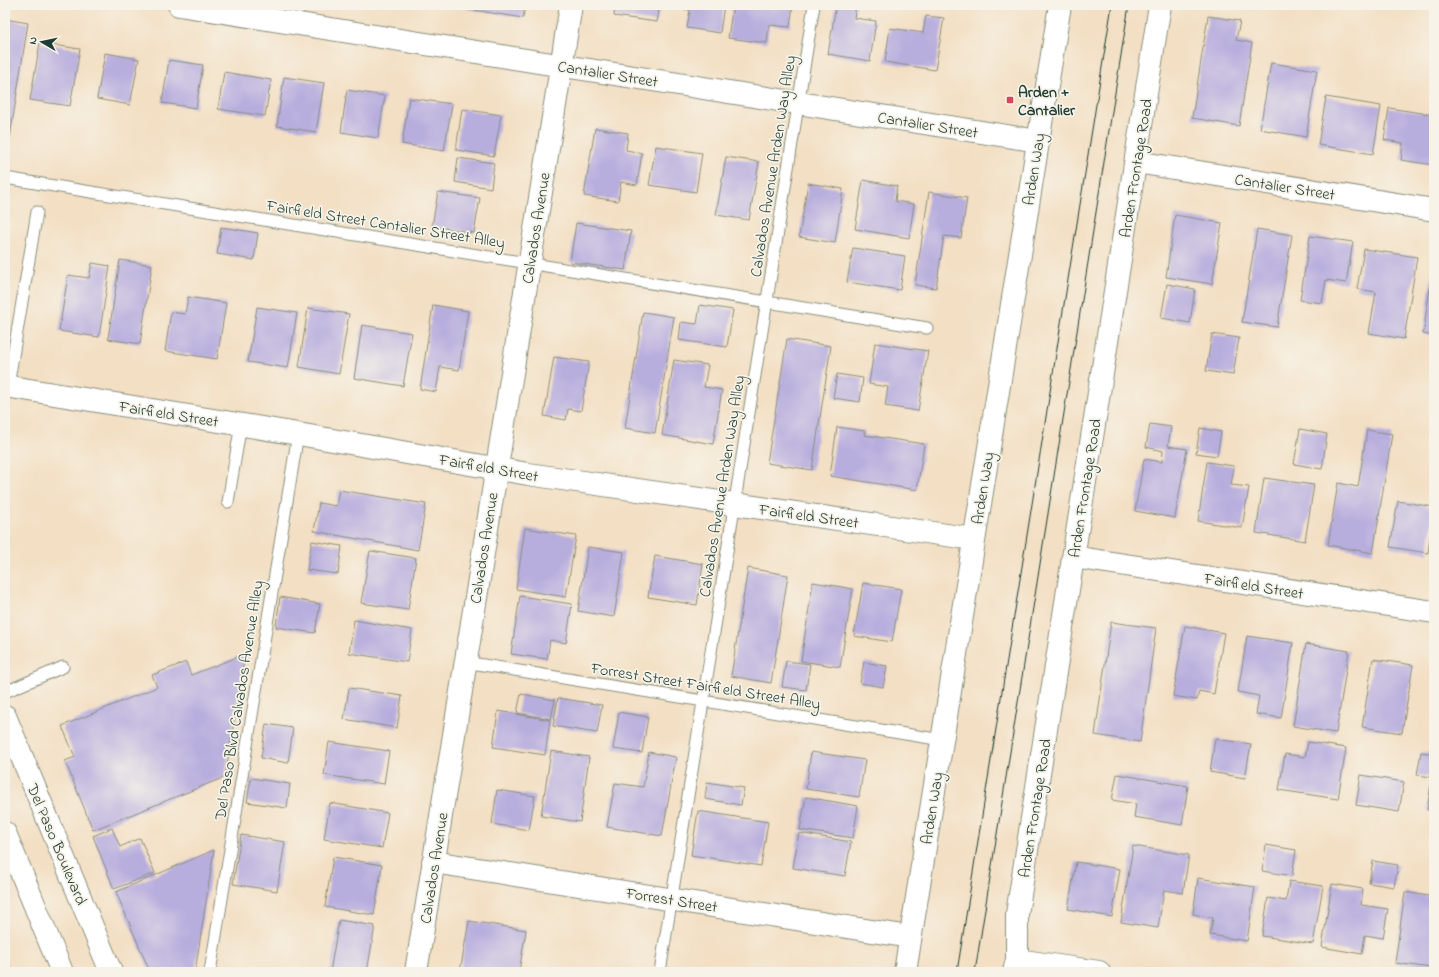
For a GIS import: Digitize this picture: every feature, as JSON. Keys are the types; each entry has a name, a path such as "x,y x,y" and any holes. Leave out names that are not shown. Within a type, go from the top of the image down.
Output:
{"street":[{"name":"Cantalier Street","path":"179,5 1038,141"},
{"name":"Calvados Avenue","path":"416,972 466,662 495,468 530,263 571,5"},
{"name":"Arden Way","path":"905,972 1060,5"},
{"name":"Arden Frontage Road","path":"1015,966 1017,914 1160,5"},
{"name":"Cantalier Street","path":"1136,162 1434,210"},
{"name":"Fairfield Street","path":"7,386 241,424 495,468 974,539"},
{"name":"Fairfield Street","path":"1073,557 1434,612"},
{"name":"Del Paso Boulevard","path":"5,716 111,972"},
{"path":"5,833 62,972"},
{"name":"Forrest Street","path":"433,862 910,937"},
{"path":"1015,966 1099,972"}],"lane":[{"name":"Calvados Avenue Arden Way Alley","path":"660,972 814,5"},
{"name":"Fairfield Street Cantalier Street Alley","path":"5,178 927,328"},
{"path":"7,386 37,212"},
{"path":"228,502 241,424"},
{"name":"Del Paso Blvd Calvados Avenue Alley","path":"210,972 298,434"},
{"name":"Forrest Street Fairfield Street Alley","path":"466,662 942,740"},
{"path":"5,692 63,667"}],"building":[{"path":"467,5 525,5 523,18 467,9"},
{"path":"615,5 660,5 657,22 614,16"},
{"path":"677,5 724,5 720,33 687,28 690,10 676,7"},
{"path":"733,5 793,5 790,27 769,25 767,43 728,38"},
{"path":"836,5 856,5 854,18 876,21 870,61 828,54"},
{"path":"926,16 944,18 935,70 885,62 890,28 923,33"},
{"path":"1208,16 1240,21 1236,40 1252,43 1239,126 1192,118"},
{"path":"5,19 28,23 10,137 5,136"},
{"path":"40,43 80,49 70,106 30,100"},
{"path":"105,53 139,59 130,105 97,99"},
{"path":"169,60 203,65 196,108 162,103"},
{"path":"1271,63 1317,70 1306,137 1260,129"},
{"path":"224,72 271,80 265,116 218,109"},
{"path":"284,77 324,83 316,132 277,126"},
{"path":"347,90 385,96 378,138 341,132"},
{"path":"1326,97 1381,106 1373,154 1318,145"},
{"path":"409,98 452,104 444,151 402,144"},
{"path":"1389,108 1434,115 1434,165 1401,160 1403,143 1384,140"},
{"path":"462,109 501,115 494,156 456,150"},
{"path":"595,128 628,133 626,150 642,153 637,185 621,182 618,201 584,196"},
{"path":"656,146 702,153 696,192 649,185"},
{"path":"726,157 759,162 749,220 716,215"},
{"path":"458,158 494,163 491,188 455,182"},
{"path":"863,180 897,186 895,201 914,204 909,238 855,229"},
{"path":"808,183 843,189 835,243 799,237"},
{"path":"438,192 480,198 474,233 432,226"},
{"path":"929,192 967,198 961,238 944,236 936,288 915,285"},
{"path":"1175,215 1222,223 1212,284 1166,277"},
{"path":"576,223 631,231 625,270 570,262"},
{"path":"221,227 258,233 254,260 217,254"},
{"path":"1257,229 1292,235 1277,327 1242,322"},
{"path":"1310,236 1353,242 1346,283 1326,280 1322,303 1300,300"},
{"path":"853,248 905,256 900,290 847,282"},
{"path":"1364,249 1417,257 1404,339 1369,333 1376,292 1357,289"},
{"path":"120,260 152,265 140,344 108,339"},
{"path":"92,263 110,266 99,337 59,331 68,275 89,278"},
{"path":"1434,268 1434,336 1423,334"},
{"path":"1167,284 1195,289 1190,323 1161,318"},
{"path":"188,297 226,303 217,359 165,351 171,312 185,314"},
{"path":"433,305 468,311 459,370 440,367 436,392 420,389"},
{"path":"700,305 733,310 727,347 679,340 681,322 697,324"},
{"path":"257,307 297,313 288,368 248,362"},
{"path":"308,308 349,314 339,374 299,367"},
{"path":"643,312 674,317 655,433 625,428"},
{"path":"362,325 412,333 403,386 354,378"},
{"path":"1212,334 1239,338 1233,375 1206,371"},
{"path":"787,339 831,346 812,470 767,463"},
{"path":"875,343 928,351 918,411 885,406 888,387 869,384"},
{"path":"554,357 589,362 581,411 568,409 566,420 544,416"},
{"path":"674,360 708,365 704,387 722,390 713,444 662,435"},
{"path":"837,374 863,378 860,402 833,398"},
{"path":"1150,424 1171,427 1168,446 1187,449 1175,518 1135,511 1144,459 1162,462 1163,451 1146,447"},
{"path":"837,427 865,431 864,435 924,444 917,490 830,476"},
{"path":"1200,428 1221,432 1217,456 1196,453"},
{"path":"1300,429 1327,434 1322,469 1294,464"},
{"path":"1367,430 1392,434 1373,553 1328,545 1338,483 1358,487"},
{"path":"1207,462 1234,466 1231,485 1249,487 1242,528 1198,521"},
{"path":"1264,478 1314,485 1305,541 1256,533"},
{"path":"339,490 426,504 418,550 314,531 319,503 336,506"},
{"path":"1398,501 1434,507 1428,553 1390,547"},
{"path":"525,528 576,536 566,597 516,589"},
{"path":"312,541 342,546 338,574 307,570"},
{"path":"588,547 624,552 614,617 578,611"},
{"path":"370,551 416,558 408,610 361,603"},
{"path":"655,556 703,564 697,605 648,597"},
{"path":"748,568 788,575 771,683 731,676"},
{"path":"813,582 853,589 840,667 801,661"},
{"path":"863,583 901,589 892,642 854,636"},
{"path":"520,596 572,604 566,643 550,640 547,659 511,654"},
{"path":"280,597 320,604 315,633 276,627"},
{"path":"354,620 412,630 407,662 349,653"},
{"path":"1111,622 1156,628 1140,742 1095,735"},
{"path":"1185,626 1224,633 1214,694 1199,691 1197,700 1173,696"},
{"path":"1247,636 1293,643 1281,718 1256,714 1259,696 1238,692"},
{"path":"1306,644 1349,651 1336,733 1293,726"},
{"path":"245,654 225,777 93,830 65,761 75,757 62,726 157,687 152,675 186,662 191,675"},
{"path":"1373,659 1413,665 1402,733 1362,727"},
{"path":"786,661 810,664 806,690 782,687"},
{"path":"864,662 887,666 883,687 860,683"},
{"path":"349,688 402,696 397,728 344,719"},
{"path":"521,694 555,700 551,719 517,713"},
{"path":"558,698 602,705 597,733 553,726"},
{"path":"498,711 550,720 545,755 493,747"},
{"path":"619,712 648,717 642,753 613,749"},
{"path":"266,724 293,728 288,763 261,758"},
{"path":"1215,739 1251,744 1245,778 1210,772"},
{"path":"329,742 389,751 384,784 324,775"},
{"path":"1308,742 1346,748 1338,799 1279,790 1285,754 1305,757"},
{"path":"551,751 589,757 580,822 541,816"},
{"path":"649,752 676,757 662,836 607,827 615,783 643,787"},
{"path":"811,752 865,760 859,797 806,789"},
{"path":"1421,752 1434,754 1434,811 1427,810 1432,777 1417,775"},
{"path":"1117,774 1188,786 1182,825 1134,817 1136,804 1112,800"},
{"path":"1361,775 1404,782 1399,812 1356,805"},
{"path":"251,778 290,784 287,808 247,802"},
{"path":"707,782 744,788 741,805 705,799"},
{"path":"497,790 535,796 529,830 492,824"},
{"path":"806,797 858,806 853,838 800,830"},
{"path":"330,803 388,813 382,848 324,839"},
{"path":"698,811 768,822 761,866 691,855"},
{"path":"112,828 120,847 140,838 155,873 114,889 93,836"},
{"path":"799,833 851,842 845,876 793,868"},
{"path":"241,835 285,842 277,891 233,884"},
{"path":"1266,845 1296,850 1292,876 1262,871"},
{"path":"1133,846 1189,855 1183,893 1164,890 1158,928 1121,922"},
{"path":"214,850 195,972 150,972 116,892"},
{"path":"333,857 382,865 374,915 325,907"},
{"path":"1373,861 1398,865 1394,887 1369,883"},
{"path":"1076,862 1120,869 1112,917 1068,909"},
{"path":"1198,878 1255,887 1247,941 1210,935 1213,918 1193,914"},
{"path":"1289,881 1323,886 1313,944 1262,936 1268,898 1286,901"},
{"path":"1332,884 1363,889 1361,905 1388,909 1383,938 1365,935 1362,954 1322,947"},
{"path":"1405,892 1434,897 1434,953 1432,968 1395,963"},
{"path":"339,920 375,926 367,972 330,972"},
{"path":"469,921 526,930 519,972 460,972"},
{"path":"5,958 11,972 5,972"}],"tram line":[{"path":"957,972 1112,5"},
{"path":"975,972 1129,5"}],"place":[{"name":"Arden + Cantalier","path":"1010,100"}]}
